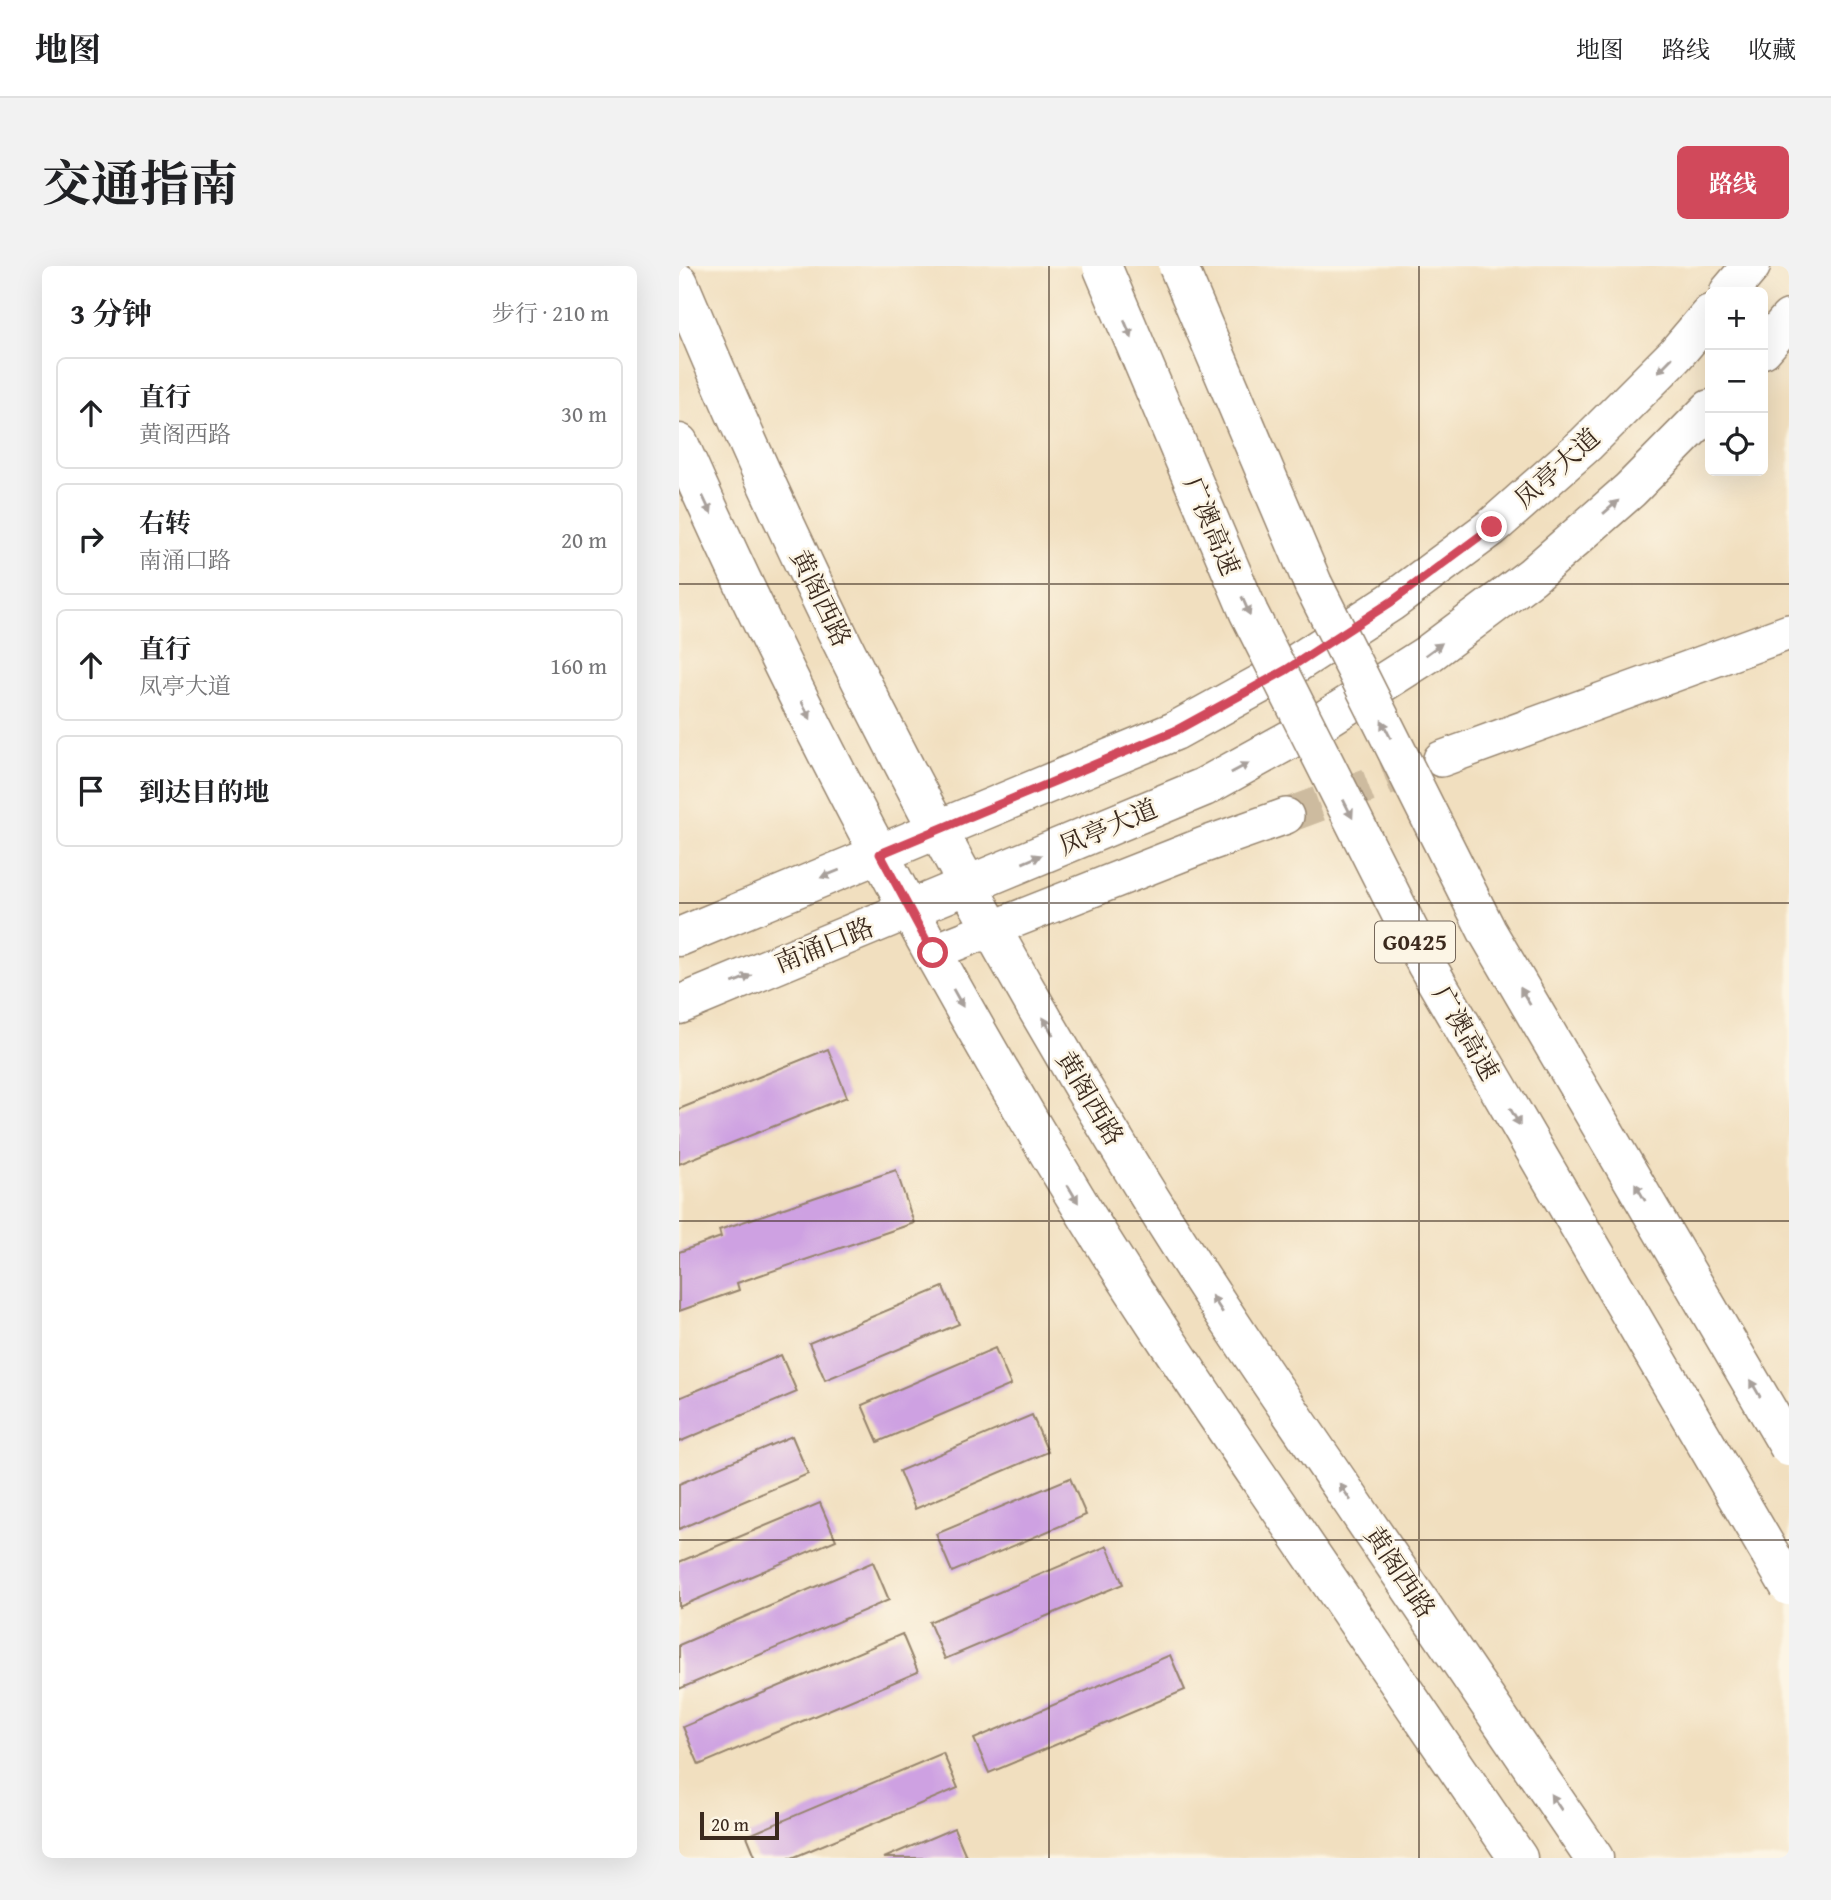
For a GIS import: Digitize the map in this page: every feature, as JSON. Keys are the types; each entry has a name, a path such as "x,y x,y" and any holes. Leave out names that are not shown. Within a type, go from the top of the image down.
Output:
{"main road":[{"name":"广澳高速","path":"1102,266 1249,614 1426,964 1789,1586"},
{"name":"G0425","path":"1178,266 1313,584 1487,931 1789,1447"},
{"path":"1733,287 1751,266"},
{"name":"黄阁西路","path":"679,283 761,470 899,757 1053,1035 1134,1172 1219,1306 1594,1858"},
{"path":"1768,343 1789,319"},
{"name":"凤亭大道","path":"939,830 1175,731 1286,670 1391,602 1492,527 1586,444 1675,355 1705,320"},
{"name":"凤亭大道","path":"969,886 1204,787 1318,724 1428,654 1532,576 1630,490 1706,413"},
{"path":"679,443 771,642 909,910 997,1067 1165,1341 1518,1858"},
{"path":"679,937 939,830"},
{"name":"南涌口路","path":"679,1005 969,886"}],"street":[{"path":"1441,759 1789,632"},
{"path":"933,953 1204,845 1286,816"}],"building":[{"path":"828,1049 847,1097 679,1164 679,1109"},
{"path":"896,1170 914,1223 737,1283 739,1290 679,1311 679,1252 721,1237 719,1230"},
{"path":"943,1287 959,1324 825,1380 809,1343"},
{"path":"995,1348 1011,1385 878,1442 862,1405"},
{"path":"781,1355 797,1392 679,1442 679,1398"},
{"path":"1032,1415 1048,1452 915,1509 899,1471"},
{"path":"792,1436 808,1474 679,1529 679,1484"},
{"path":"1070,1478 1086,1515 952,1572 936,1534"},
{"path":"820,1503 836,1540 679,1607 679,1562"},
{"path":"1107,1546 1123,1584 945,1659 929,1622"},
{"path":"873,1562 889,1600 679,1689 679,1645"},
{"path":"902,1634 918,1672 699,1765 683,1727"},
{"path":"1170,1655 1185,1690 989,1773 974,1739"},
{"path":"943,1753 958,1788 792,1858 756,1858 747,1836"},
{"path":"954,1828 967,1858 884,1858"}],"tunnel":[{"path":"1286,816 1434,761"}],"route":[{"path":"933,953 880,854 1175,731 1286,670 1391,602 1492,527"}]}
